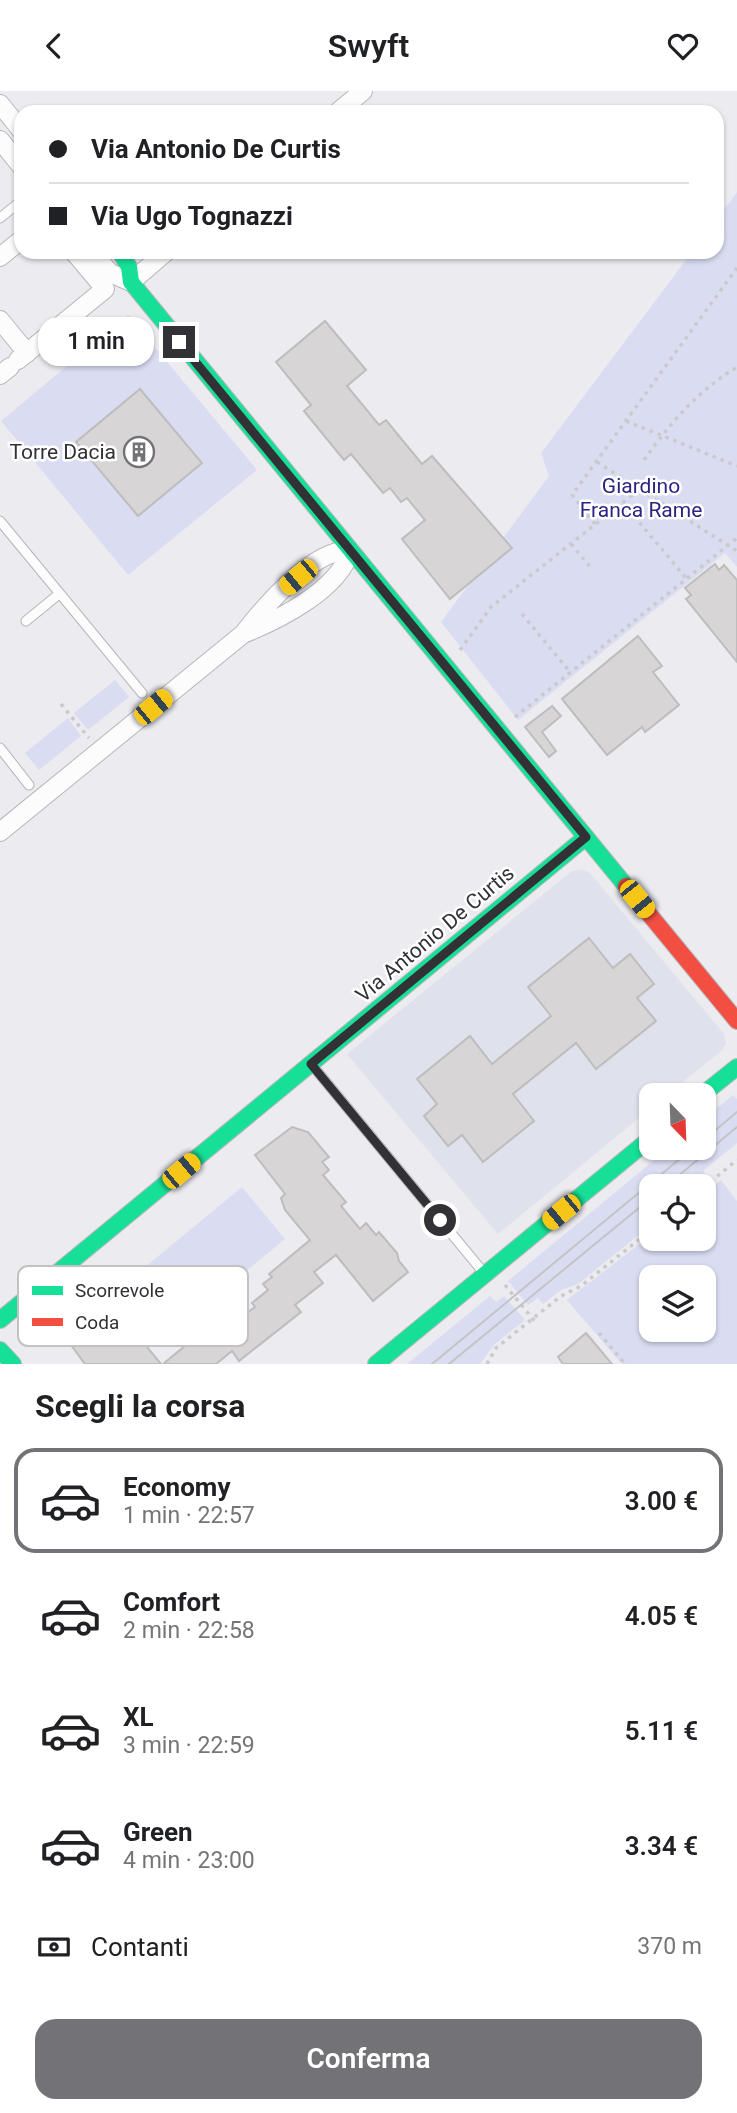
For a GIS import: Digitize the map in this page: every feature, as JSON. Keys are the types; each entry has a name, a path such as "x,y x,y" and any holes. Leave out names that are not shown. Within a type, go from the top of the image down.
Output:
{"street":[{"path":"346,105 363,91"},
{"path":"0,104 14,121"},
{"path":"0,140 14,157"},
{"path":"0,257 14,246"},
{"path":"0,320 10,365 105,289 80,259"},
{"path":"98,259 110,273 131,282 737,1021"},
{"path":"124,259 129,267 131,282"},
{"path":"131,282 158,259"},
{"path":"0,832 243,634 267,605 316,562 339,550 350,551"},
{"name":"Via Antonio De Curtis","path":"66,1266 586,837"},
{"path":"716,1084 737,1067"},
{"path":"376,1364 639,1148"},
{"name":"Via Antonio De Curtis","path":"0,1320 18,1305"},
{"path":"0,1350 13,1364"}],"lane":[{"path":"0,520 142,693"},
{"path":"26,621 59,594"},
{"path":"0,748 29,785"},
{"path":"311,1064 485,1274"}],"path":[{"path":"596,524 572,495 737,268"},
{"path":"644,460 662,436 715,381 737,367"},
{"path":"626,421 737,466"},
{"path":"596,461 737,551"},
{"path":"447,669 491,607 640,489"},
{"path":"623,503 687,579"},
{"path":"511,720 737,540"},
{"path":"571,544 592,569"},
{"path":"522,614 570,672"},
{"path":"61,704 89,738"},
{"path":"716,1177 737,1160"},
{"path":"487,1364 496,1348 561,1296 581,1286 639,1240"},
{"path":"501,1281 537,1324"},
{"path":"599,1333 625,1364"}],"shaded area":[{"path":"583,870 590,873 724,1034 726,1043 721,1051 682,1083 639,1083 639,1118 498,1234 347,1054 572,871"}],"green space":[{"name":"Giardino Franca Rame","path":"737,192 737,567 725,553 518,720 441,622 549,476 541,453 687,259 724,259 724,210"},
{"path":"128,315 257,470 128,575 1,421","holes":["140,389 202,463 138,516 76,442"]},
{"path":"115,680 129,697 88,730 74,713"},
{"path":"68,718 81,736 39,770 25,753"},
{"path":"733,1095 737,1099 737,1143 703,1171 705,1174 639,1174 639,1235 578,1284 561,1290 543,1304 538,1298 528,1305 508,1281 654,1160 716,1160 716,1109"},
{"path":"721,1180 737,1201 737,1364 622,1364 567,1300 639,1244 639,1251 716,1251 716,1184"},
{"path":"242,1187 285,1239 248,1270 248,1266 146,1266"},
{"path":"490,1296 496,1302 504,1296 525,1320 495,1344 480,1364 407,1364"}],"building":[{"path":"325,321 366,370 347,386 379,425 386,420 422,464 432,456 512,548 450,599 402,539 425,520 407,498 401,502 390,488 383,493 351,454 344,460 304,411 311,405 276,362"},
{"name":"Torre Dacia","path":"140,389 202,463 138,516 76,442"},
{"path":"715,564 719,570 724,565 737,580 737,662 686,599 691,595 685,588"},
{"path":"638,636 662,666 653,672 679,705 645,732 642,727 607,755 562,699"},
{"path":"552,706 561,716 542,732 556,751 549,757 525,727"},
{"path":"589,938 613,968 630,954 654,984 637,998 656,1021 596,1069 576,1043 513,1094 534,1121 483,1162 462,1135 448,1146 424,1116 437,1104 417,1079 470,1036 492,1064 551,1016 528,987"},
{"path":"292,1127 308,1132 329,1157 322,1162 329,1170 323,1175 346,1202 341,1206 360,1229 366,1223 376,1235 379,1232 397,1253 399,1261 408,1272 373,1301 336,1255 314,1272 323,1283 295,1305 301,1312 239,1361 232,1351 216,1364 163,1364 185,1346 248,1346 248,1312 255,1307 252,1303 268,1290 263,1284 272,1277 269,1274 310,1240 285,1210 281,1198 285,1194 255,1155"},
{"path":"586,1333 612,1364 563,1364 558,1357"},
{"path":"72,1346 146,1346 161,1364 85,1364"}],"tram line":[{"path":"716,1130 737,1112"},
{"path":"681,1174 737,1127"},
{"path":"432,1364 678,1160"},
{"path":"449,1364 639,1208"}],"traffic: fast":[{"path":"124,259 129,267 131,282 626,886"},
{"path":"66,1266 586,837"},
{"path":"716,1084 737,1067"},
{"path":"376,1364 639,1148"},
{"path":"0,1320 18,1305"},
{"path":"0,1350 13,1364"}],"traffic: jam":[{"path":"626,886 737,1021"}],"place":[{"name":"Torre Dacia","path":"139,452"}],"route":[{"path":"179,342 586,837 311,1064 440,1220"}]}
